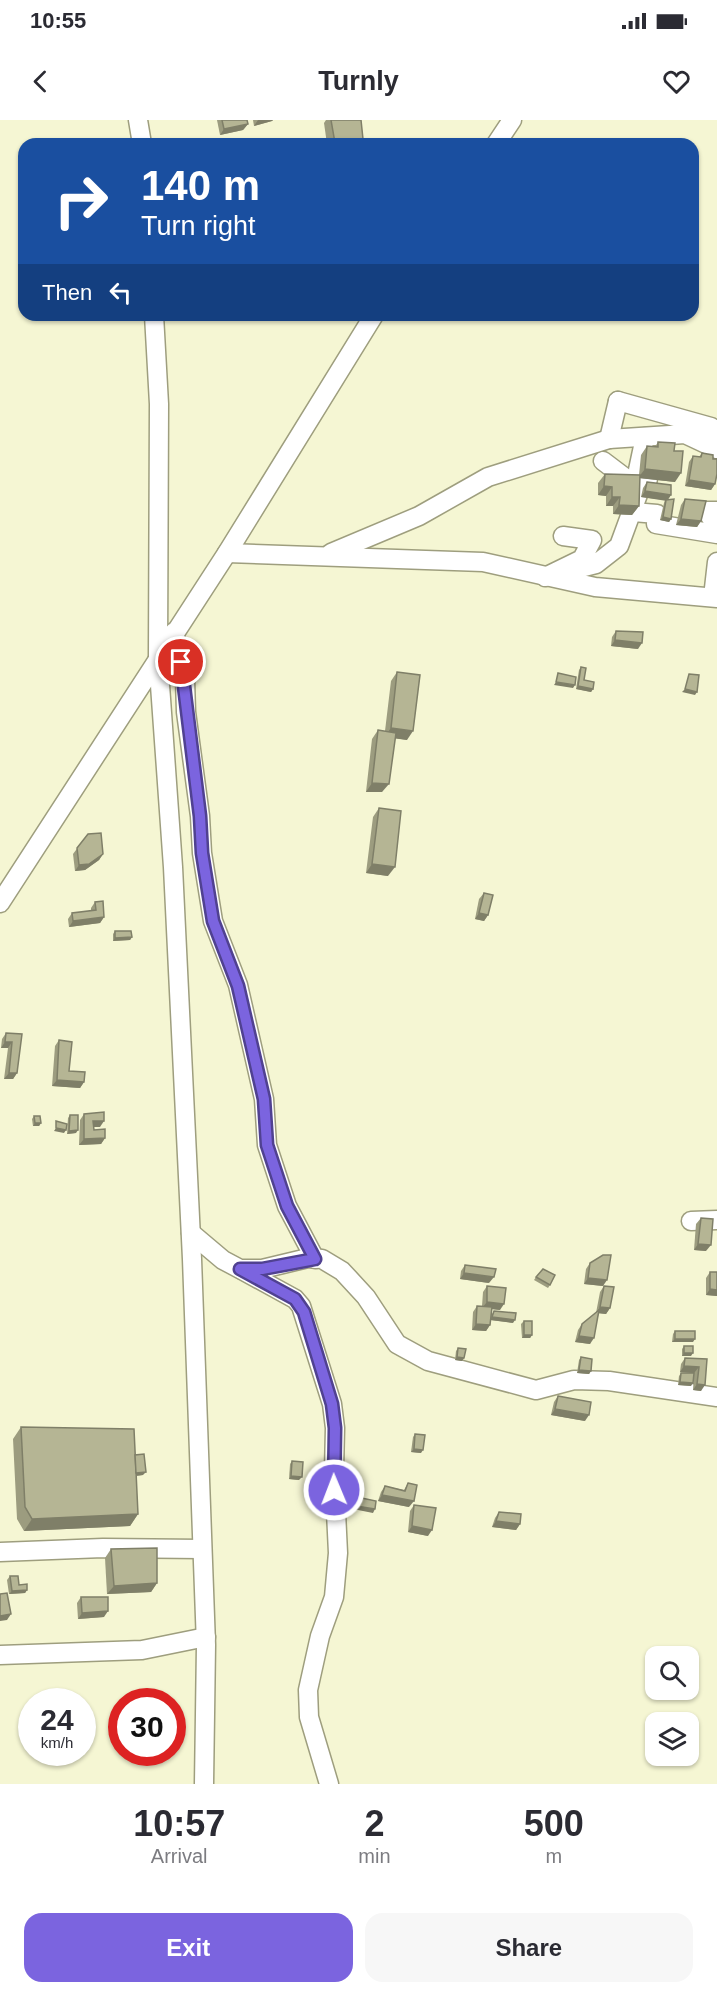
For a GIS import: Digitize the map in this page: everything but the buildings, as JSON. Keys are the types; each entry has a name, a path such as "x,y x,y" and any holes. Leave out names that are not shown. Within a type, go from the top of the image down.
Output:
{"street":[{"path":"138,120 141,138"},
{"path":"500,138 512,120"},
{"path":"154,321 159,404 158,657 172,867 191,1233 206,1637 204,1784"},
{"path":"0,903 227,553 370,321"},
{"path":"618,401 711,427 717,432"},
{"path":"618,401 717,449"},
{"path":"609,439 618,401"},
{"path":"327,555 419,516 488,477 609,439 686,434"},
{"path":"645,437 638,470 648,479"},
{"path":"545,577 596,564 619,546 640,489 603,461"},
{"path":"717,511 707,511 717,528"},
{"path":"633,512 657,514 656,524 717,534"},
{"path":"545,577 582,559 592,540 563,536"},
{"path":"227,553 483,562 545,577 617,590 715,598 717,564"},
{"path":"174,632 185,679 186,712 200,816 202,853 213,921 238,986 264,1099 267,1145 287,1206 315,1259"},
{"path":"691,1221 717,1220"},
{"path":"191,1233 223,1260 295,1299 301,1306 332,1404 338,1554 334,1597 320,1636 308,1690 309,1717 329,1784"},
{"path":"240,1269 262,1269 322,1259 342,1271 366,1297 397,1344 428,1361 536,1390 574,1380 609,1381 717,1397"},
{"path":"0,1552 103,1548 202,1549"},
{"path":"0,1655 142,1650 206,1637"}],"route":[{"path":"181,662 186,687 186,712 200,816 202,853 213,921 238,986 264,1099 267,1145 287,1206 315,1259 308,1258 262,1269 240,1269 295,1299 304,1312 332,1404 335,1428 334,1490"}]}
